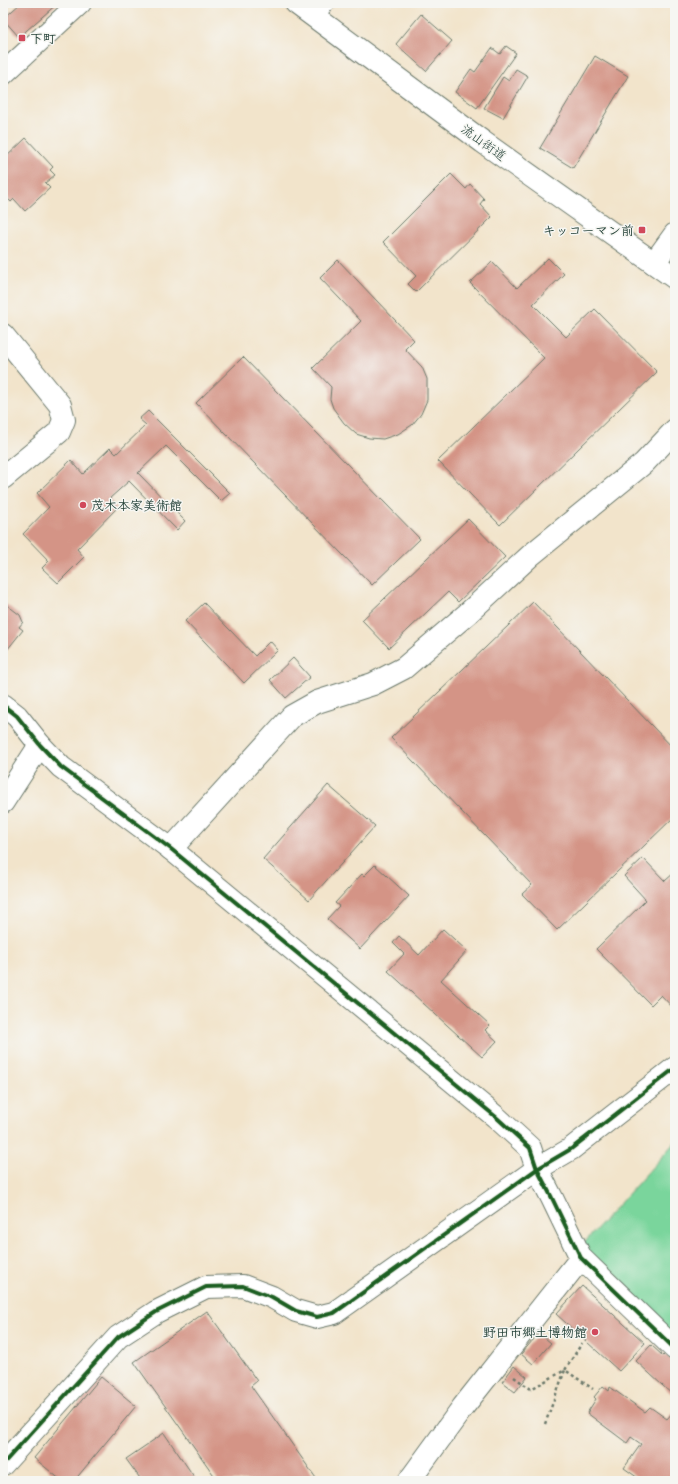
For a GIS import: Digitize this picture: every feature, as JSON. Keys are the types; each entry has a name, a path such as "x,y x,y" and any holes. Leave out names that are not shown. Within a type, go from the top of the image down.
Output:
{"street":[{"path":"3,74 80,3"},
{"name":"流山街道","path":"296,3 323,10 483,142 675,278"},
{"path":"654,263 675,234"},
{"path":"3,335 60,405 64,420 59,432 3,478"},
{"path":"171,849 292,716 317,702 373,684 404,668 467,614 531,555 644,464 675,430"},
{"path":"3,705 17,716 40,745 61,767 171,849 496,1117 530,1148 537,1169 581,1258 675,1349"},
{"path":"3,802 40,745"},
{"path":"3,1464 118,1337 156,1312 206,1288 243,1286 272,1297 296,1311 317,1317 334,1313 537,1169 571,1149 675,1068"},
{"path":"409,1481 463,1407 581,1258"}],"path":[{"path":"545,1424 565,1370 582,1343"},
{"path":"497,1365 531,1389 565,1370"},
{"path":"565,1370 593,1389"}],"green space":[{"path":"675,1142 675,1338 590,1255 584,1243"}],"building":[{"path":"21,3 58,3 19,37 3,19"},
{"path":"421,14 452,41 426,71 396,44"},
{"path":"506,46 516,53 477,108 455,92 471,69 475,72 492,48 500,54"},
{"path":"595,56 628,76 573,168 540,148"},
{"path":"516,69 528,76 503,118 484,108 503,77 509,81"},
{"path":"26,138 53,167 50,170 55,175 45,183 50,188 25,211 14,199 11,202 3,194 3,160"},
{"path":"451,174 466,189 470,184 484,199 480,204 492,217 416,292 408,284 416,276 383,242"},
{"path":"548,258 564,274 533,304 566,337 595,309 657,372 500,525 438,461 544,358 470,283 492,262 517,288"},
{"path":"338,260 414,340 405,349 422,367 427,379 427,400 421,414 412,425 398,434 383,439 369,438 356,434 344,423 333,408 330,399 331,387 313,368 361,321 320,278"},
{"path":"243,357 420,539 372,585 196,403"},
{"path":"148,411 230,493 221,501 166,446 138,473 185,521 177,530 129,481 109,499 117,508 77,549 84,557 58,583 42,568 49,561 23,534 49,507 37,493 71,460 83,474 110,448 116,454 146,425 139,419"},
{"path":"468,519 505,557 458,602 448,592 389,648 362,620"},
{"path":"3,602 20,615 23,622 19,627 23,630 3,655"},
{"path":"533,602 675,750 675,816 557,930 522,894 532,885 391,738"},
{"path":"204,603 255,656 270,641 278,650 244,683 185,621"},
{"path":"293,658 310,677 286,698 270,680"},
{"path":"328,785 375,826 309,900 263,859"},
{"path":"643,858 665,881 675,872 675,1010 661,995 651,1005 596,949 646,900 624,876"},
{"path":"375,865 409,896 360,949 327,919 339,906 335,903 362,874 364,876"},
{"path":"443,929 467,951 441,980 490,1025 485,1030 497,1041 482,1057 388,971 404,954 393,943 399,936 419,955"},
{"path":"582,1286 645,1343 619,1371 556,1314"},
{"path":"207,1311 257,1381 251,1386 318,1481 218,1481 134,1362"},
{"path":"539,1333 551,1343 533,1364 521,1354"},
{"path":"651,1345 663,1356 665,1354 675,1363 675,1397 636,1361"},
{"path":"514,1366 527,1377 515,1392 502,1382"},
{"path":"101,1377 136,1406 74,1481 62,1481 34,1458"},
{"path":"603,1386 609,1391 610,1387 645,1412 650,1407 667,1419 673,1412 675,1414 675,1481 636,1481 638,1478 624,1468 641,1444 631,1437 627,1443 587,1413 596,1399 594,1397"},
{"path":"164,1433 197,1481 142,1481 126,1459"}],"cycle path":[{"path":"3,705 17,716 40,745 61,767 171,849 496,1117 530,1148 537,1169 581,1258 675,1349"},
{"path":"3,1464 118,1337 156,1312 206,1287 243,1286 272,1297 296,1311 317,1317 334,1313 537,1169 571,1149 675,1068"}],"place":[{"name":"下町","path":"22,38"},
{"name":"キッコーマン前","path":"642,230"},
{"name":"茂木本家美術館","path":"83,505"},
{"name":"野田市郷土博物館","path":"595,1332"}]}
